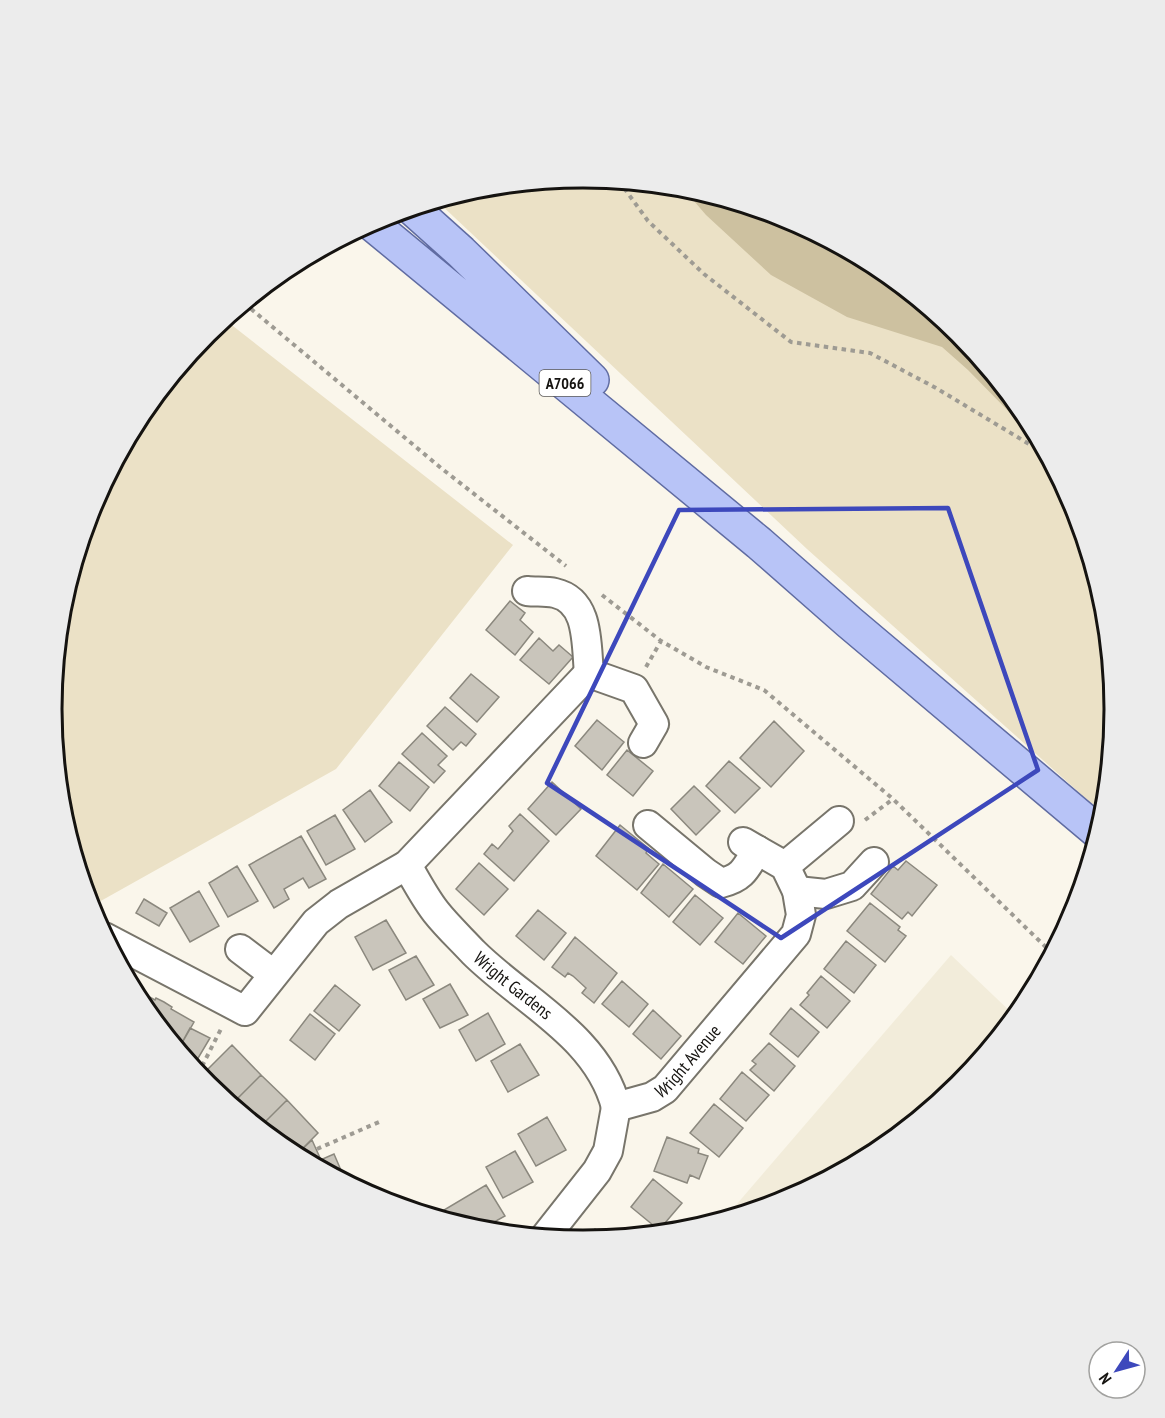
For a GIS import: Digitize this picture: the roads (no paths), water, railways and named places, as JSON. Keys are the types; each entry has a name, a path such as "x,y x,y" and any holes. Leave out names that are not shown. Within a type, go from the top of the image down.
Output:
{"main road":[{"name":"A7066","path":"419,215 461,252 759,543"},
{"name":"A7066","path":"379,230 759,543 1090,825"}],"street":[{"path":"118,944 245,1011 315,922 339,904 407,865 589,673 584,619 573,602 556,594 527,591"},
{"path":"589,673 634,689 654,724 642,743"},
{"path":"791,878 839,821"},
{"path":"648,825 721,883 735,880 745,871 750,846 791,878 826,894 852,886 874,862"},
{"name":"Wright Gardens","path":"407,865 435,911 475,954 586,1048 602,1073 616,1107"},
{"name":"Wright Avenue","path":"616,1107 652,1097 665,1089 796,934 801,915 791,878"},
{"path":"240,949 273,974"},
{"path":"551,1229 597,1171 608,1151 616,1107"}]}
